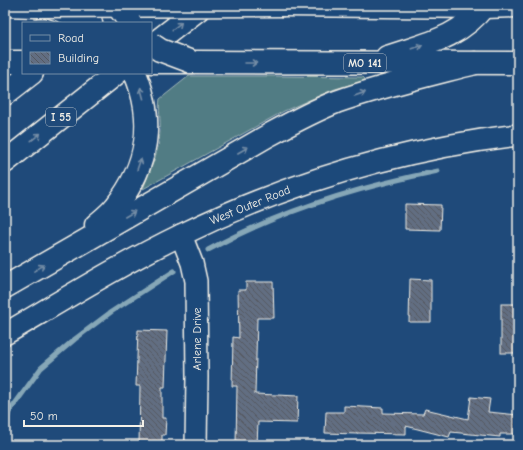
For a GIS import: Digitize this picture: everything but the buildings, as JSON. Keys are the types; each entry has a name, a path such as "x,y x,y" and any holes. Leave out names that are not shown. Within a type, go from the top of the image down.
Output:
{"main road":[{"path":"5,5 518,6"},
{"path":"96,22 118,5"},
{"path":"118,5 129,22"},
{"path":"152,44 204,5"},
{"path":"47,6 77,16 89,22"},
{"path":"367,63 443,39 472,21 485,6"},
{"path":"152,46 160,50 202,62"},
{"path":"5,62 22,62"},
{"name":"MO 141","path":"152,62 518,63"},
{"path":"5,287 305,116 335,103 368,92 475,63"},
{"path":"5,94 31,74"},
{"name":"I 55","path":"5,162 116,74"},
{"path":"72,248 115,207 130,186 140,164 146,139 146,114 140,85 135,74"}],"street":[{"name":"West Outer Road","path":"5,334 124,264 181,234 253,203 317,179 383,160 451,145 518,134"},
{"name":"Arlene Drive","path":"181,234 192,263 196,286 196,445"}],"green space":[{"path":"189,76 363,77 365,79 364,81 335,89 284,111 143,189 154,160 160,138 160,99"}],"waterway":[{"path":"208,250 263,223 320,202 408,177 438,171"},
{"path":"5,427 9,412 41,368 75,339 111,312 174,271"}]}
